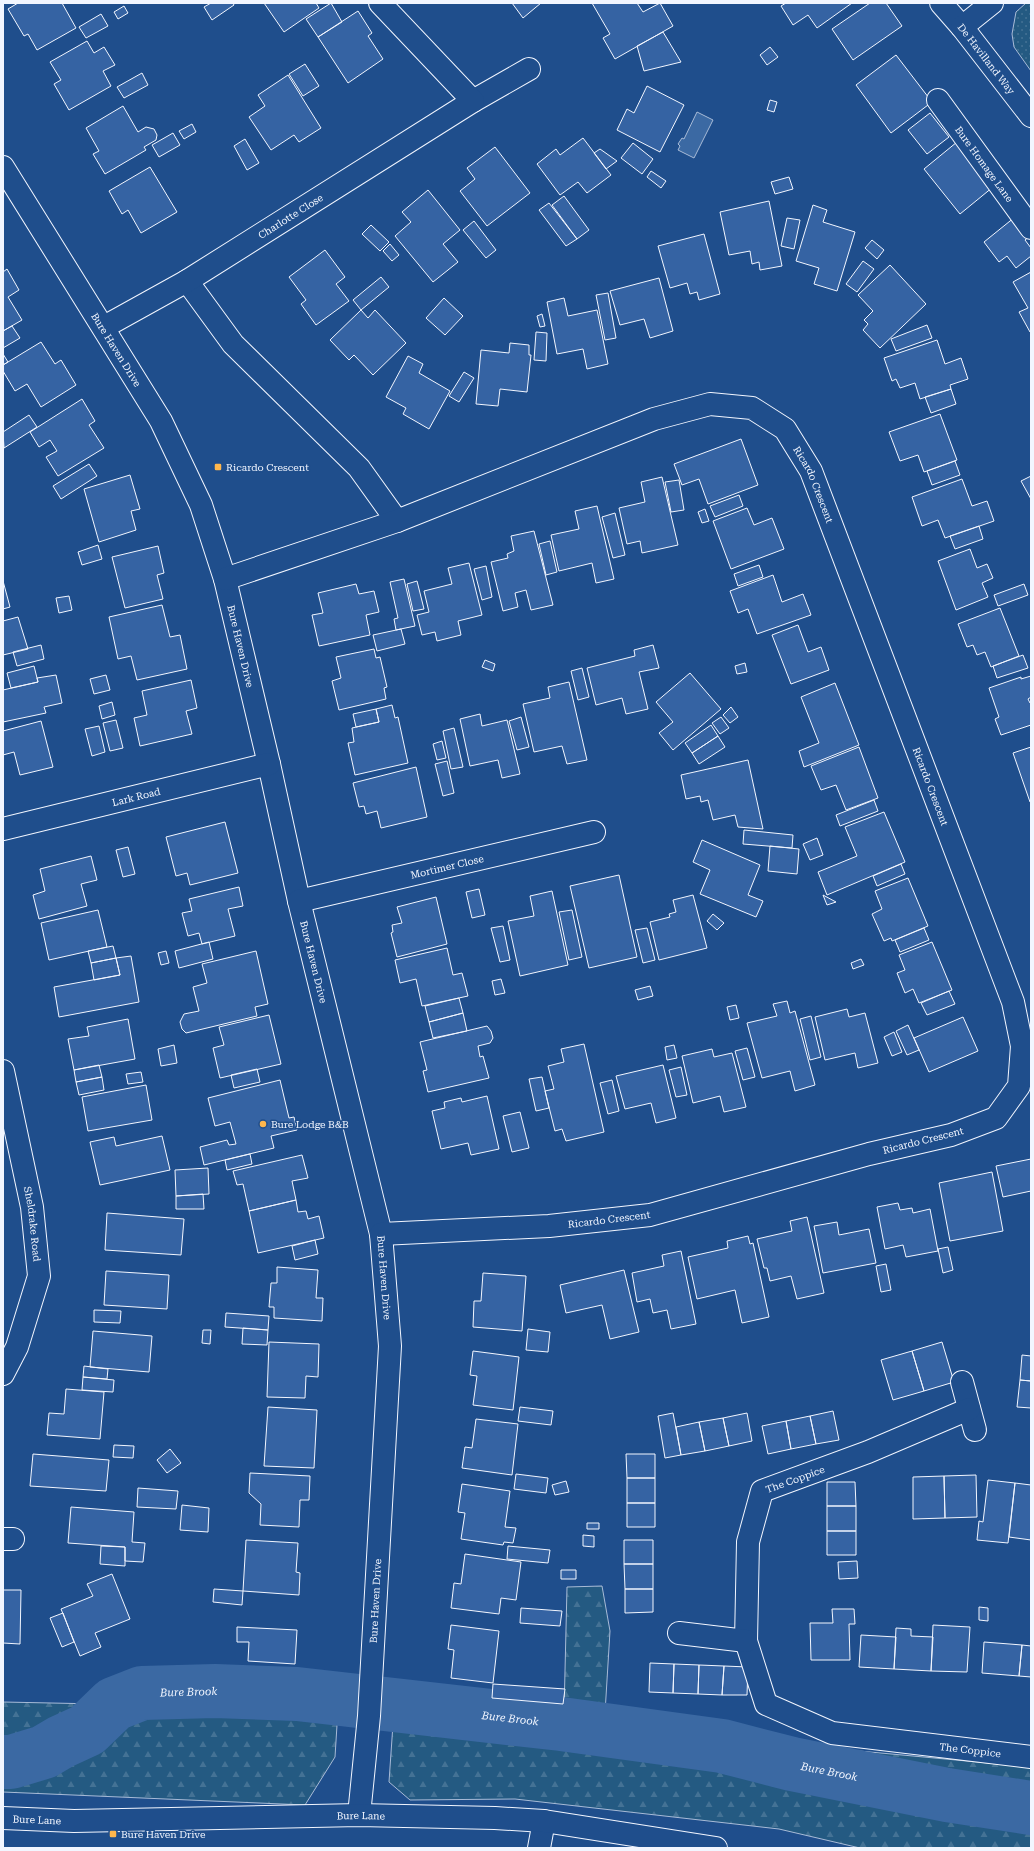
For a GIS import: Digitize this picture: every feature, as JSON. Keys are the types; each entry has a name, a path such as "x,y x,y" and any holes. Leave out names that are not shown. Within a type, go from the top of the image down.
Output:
{"street":[{"path":"380,3 473,101"},
{"name":"De Havilland Way","path":"941,3 962,27 1031,116"},
{"path":"962,27 992,3"},
{"name":"Charlotte Close","path":"104,327 187,281 473,101 529,69"},
{"name":"Bure Homage Lane","path":"938,100 1031,228"},
{"name":"Bure Haven Drive","path":"3,167 104,327 168,435 201,505 225,580 269,764 299,901 381,1234 390,1346 369,1716 359,1815"},
{"path":"187,281 233,344 359,468 397,520"},
{"name":"Ricardo Crescent","path":"225,580 397,520 654,420 710,404 752,408 785,429 810,471 1013,1002 1022,1046 1019,1086 996,1118 951,1135 868,1154 650,1215 549,1226 381,1234"},
{"name":"Lark Road","path":"3,829 269,764"},
{"name":"Mortimer Close","path":"299,901 594,832"},
{"name":"Sheldrake Road","path":"3,1072 32,1207 39,1276 17,1347 3,1374"},
{"path":"962,1382 975,1430"},
{"name":"The Coppice","path":"969,1409 868,1452 762,1491 748,1542 746,1641 766,1704 832,1733 1031,1756"},
{"path":"679,1633 746,1641"},
{"name":"Bure Lane","path":"3,1818 74,1821 359,1815 544,1821 716,1848"},
{"path":"539,1848 544,1821"}],"green space":[{"path":"1026,3 1031,3 1031,71 1014,47 1012,34 1016,12"},
{"path":"602,1586 610,1631 605,1713 784,1744 1031,1767 1031,1848 860,1848 779,1829 515,1799 410,1800 389,1782 395,1695 564,1713 567,1587"},
{"path":"3,1702 338,1709 335,1757 305,1805 3,1792"}],"shaded area":[{"path":"697,112 713,120 694,158 678,150 680,146 678,144 682,138 684,139"}],"building":[{"path":"18,3 62,3 76,28 37,50 28,34 24,36 8,9"},
{"path":"211,3 233,3 234,5 212,20 204,7"},
{"path":"264,3 316,3 319,8 284,32"},
{"path":"331,3 342,22 318,37 306,19"},
{"path":"512,3 541,3 523,18"},
{"path":"592,3 637,3 643,12 660,3 673,26 615,59 603,38 610,34"},
{"path":"786,3 852,3 817,28 808,15 793,25 781,6"},
{"path":"870,3 886,3 902,26 853,60 832,29"},
{"path":"124,6 128,13 118,19 114,12"},
{"path":"358,11 372,33 368,36 383,59 348,83 318,37"},
{"path":"101,14 108,26 86,38 79,27"},
{"path":"663,32 681,62 644,71 637,46"},
{"path":"87,41 94,53 104,47 115,65 103,71 111,86 69,110 54,84 61,80 50,62"},
{"path":"770,47 778,57 767,65 760,55"},
{"path":"896,55 932,102 891,133 856,85"},
{"path":"305,64 319,86 303,96 289,74"},
{"path":"142,73 148,85 124,98 117,87"},
{"path":"288,75 321,128 299,142 294,135 271,150 249,117 265,106 258,95"},
{"path":"647,86 684,105 660,152 617,130 627,109 634,113"},
{"path":"770,100 777,102 774,112 767,110"},
{"path":"123,106 138,132 146,127 154,129 157,135 156,140 144,147 146,150 105,174 93,154 99,151 86,128"},
{"path":"930,113 949,137 927,154 908,130"},
{"path":"192,124 196,132 184,139 179,131"},
{"path":"173,133 180,145 159,157 152,145"},
{"path":"583,138 611,175 587,193 578,182 560,195 537,164 556,149 560,155"},
{"path":"245,139 259,163 247,170 234,146"},
{"path":"957,142 993,187 960,214 924,169"},
{"path":"633,143 653,159 642,174 621,158"},
{"path":"495,147 530,193 487,226 460,191 475,179 467,168"},
{"path":"600,149 617,161 606,169 594,153"},
{"path":"150,167 177,212 141,233 128,210 122,214 109,191"},
{"path":"651,171 666,181 661,188 647,177"},
{"path":"789,177 793,189 775,194 771,182"},
{"path":"428,190 460,230 443,244 458,262 433,282 395,236 411,222 402,212"},
{"path":"564,196 589,230 577,239 552,205"},
{"path":"769,201 782,266 760,270 759,262 752,264 750,251 729,255 720,212"},
{"path":"549,203 577,239 566,246 539,210"},
{"path":"813,205 827,210 823,222 855,232 837,291 814,284 819,268 796,261"},
{"path":"1015,217 1030,236 1025,240 1031,248 1031,256 1016,268 1007,256 999,262 984,242"},
{"path":"787,218 800,220 794,249 781,246"},
{"path":"474,221 496,250 486,258 463,230"},
{"path":"371,225 389,242 380,251 362,234"},
{"path":"704,234 720,294 699,300 697,292 690,294 687,283 670,288 658,246"},
{"path":"872,240 884,250 877,259 865,248"},
{"path":"390,244 399,255 392,261 383,251"},
{"path":"325,250 345,277 336,284 349,301 316,325 301,304 306,300 289,277"},
{"path":"863,261 874,269 857,292 846,284"},
{"path":"890,265 926,304 880,348 863,330 868,324 864,320 873,311 858,295"},
{"path":"7,269 19,290 8,297 22,320 3,331 3,272"},
{"path":"1031,272 1030,332 1019,312 1028,308 1013,282"},
{"path":"381,277 389,287 361,310 353,300"},
{"path":"659,278 673,331 650,338 644,319 620,325 610,291"},
{"path":"608,293 616,338 605,340 596,295"},
{"path":"444,298 463,316 445,335 426,318"},
{"path":"564,298 568,316 597,310 608,364 587,369 583,349 557,354 547,302"},
{"path":"361,310 368,318 375,310 406,343 373,375 354,355 349,360 330,340"},
{"path":"542,314 545,326 540,327 537,316"},
{"path":"927,325 932,338 896,351 891,339"},
{"path":"12,326 20,338 3,348 3,331"},
{"path":"536,332 547,333 546,361 534,360"},
{"path":"937,340 945,364 961,358 968,379 950,385 951,389 920,399 915,383 900,388 896,379 892,381 884,358"},
{"path":"41,342 55,364 61,360 76,385 41,407 27,384 15,391 3,371 3,365"},
{"path":"510,343 529,345 529,355 531,355 527,392 500,389 498,406 476,404 481,350 509,353"},
{"path":"3,354 8,362 3,365"},
{"path":"408,356 423,364 419,373 450,391 429,429 403,414 406,408 386,397"},
{"path":"464,372 474,378 459,402 449,396"},
{"path":"951,389 956,404 931,413 925,397"},
{"path":"82,399 95,421 89,425 104,448 58,476 46,457 57,451 50,440 39,447 30,432"},
{"path":"940,414 957,460 924,472 918,455 900,461 889,432"},
{"path":"29,415 37,427 4,448 3,432"},
{"path":"741,439 758,485 708,504 699,479 682,485 674,464"},
{"path":"955,461 960,475 932,485 927,471"},
{"path":"89,464 97,476 61,499 53,486"},
{"path":"130,475 140,509 131,511 136,530 99,542 84,489"},
{"path":"1031,476 1031,499 1021,481"},
{"path":"662,477 678,545 642,553 640,541 627,544 619,508 645,502 641,482"},
{"path":"962,479 972,506 987,501 994,521 945,538 938,520 922,526 912,497"},
{"path":"679,480 684,510 671,512 665,482"},
{"path":"739,495 743,506 715,517 710,506"},
{"path":"597,506 614,579 596,583 592,563 559,571 551,535 579,529 575,511"},
{"path":"747,508 754,525 772,518 784,549 731,569 713,521"},
{"path":"705,509 709,521 702,523 698,512"},
{"path":"615,513 625,555 613,558 602,517"},
{"path":"979,526 983,539 955,549 950,536"},
{"path":"534,531 553,605 531,610 526,590 515,593 518,607 503,611 491,562 508,558 507,554 514,551 511,536"},
{"path":"550,541 557,572 546,575 539,544"},
{"path":"98,545 102,559 82,565 78,552"},
{"path":"158,546 164,573 157,575 163,599 125,608 112,557"},
{"path":"970,549 977,568 987,564 993,578 982,583 988,597 956,610 938,561"},
{"path":"469,563 482,615 458,621 461,635 437,641 435,632 422,635 417,615 429,612 424,591 452,584 448,568"},
{"path":"759,565 763,577 738,586 734,574"},
{"path":"486,566 492,597 482,600 474,569"},
{"path":"773,575 782,602 803,594 811,615 757,634 748,609 738,613 730,591"},
{"path":"404,579 415,626 396,630 394,619 398,618 390,582"},
{"path":"3,581 10,607 3,609"},
{"path":"417,581 424,609 413,611 407,584"},
{"path":"356,584 359,594 374,591 379,612 366,615 370,635 319,646 312,615 323,613 318,593"},
{"path":"1024,584 1028,595 998,606 994,595"},
{"path":"69,596 72,610 59,613 56,598"},
{"path":"162,605 170,637 180,635 187,669 137,680 131,656 118,659 109,617"},
{"path":"1000,608 1019,656 991,667 985,652 977,655 973,645 967,647 958,624"},
{"path":"18,617 28,649 3,655 3,621"},
{"path":"798,625 808,652 821,647 829,670 791,684 772,635"},
{"path":"401,629 405,644 377,651 373,635"},
{"path":"41,645 44,659 17,666 13,652"},
{"path":"653,645 659,668 639,672 648,709 626,714 622,698 596,705 587,668 635,656 634,650"},
{"path":"374,649 376,658 380,657 387,687 384,688 386,699 339,710 332,681 341,678 336,657"},
{"path":"1023,655 1028,668 997,678 993,666"},
{"path":"485,660 495,664 493,671 482,667"},
{"path":"745,663 747,672 737,674 735,666"},
{"path":"34,666 38,682 11,688 7,673"},
{"path":"582,668 589,697 578,700 571,671"},
{"path":"690,673 721,709 673,750 659,733 673,722 656,702"},
{"path":"56,675 62,703 44,707 46,713 3,722 3,690 38,682 37,678"},
{"path":"106,675 110,690 94,694 90,679"},
{"path":"1031,676 1031,697 1028,699 1031,703 1031,725 1001,735 995,719 999,717 989,688 1021,677 1021,679"},
{"path":"191,680 197,708 186,711 192,734 140,746 134,718 147,715 142,691"},
{"path":"569,682 587,760 567,764 562,746 534,752 523,704 550,698 548,687"},
{"path":"835,683 859,745 804,767 799,751 819,743 801,697"},
{"path":"112,702 115,715 102,719 99,706"},
{"path":"392,705 395,718 398,717 408,763 355,775 348,743 354,742 352,728 379,722 376,709"},
{"path":"731,707 738,717 730,723 723,715"},
{"path":"376,709 379,722 356,727 353,714"},
{"path":"480,714 482,726 507,720 520,774 502,778 498,760 470,766 460,719"},
{"path":"521,717 529,747 517,750 509,721"},
{"path":"721,717 729,728 720,734 712,723"},
{"path":"116,720 123,748 110,751 103,723"},
{"path":"41,721 53,767 20,775 14,752 3,755 3,731"},
{"path":"711,725 718,736 692,753 685,743"},
{"path":"99,726 105,752 92,756 85,729"},
{"path":"454,728 463,767 451,769 443,731"},
{"path":"718,736 725,747 699,764 692,753"},
{"path":"442,741 446,758 437,760 433,744"},
{"path":"859,747 878,798 846,810 836,785 821,790 811,766"},
{"path":"1031,747 1031,801 1030,802 1013,753"},
{"path":"748,760 763,829 738,827 735,815 713,820 708,800 701,802 700,796 686,799 681,775"},
{"path":"447,761 454,793 443,796 435,764"},
{"path":"416,767 427,817 381,828 377,811 366,814 364,806 359,807 353,783"},
{"path":"874,800 878,811 840,826 836,815"},
{"path":"884,812 905,862 827,895 818,872 857,856 845,827"},
{"path":"225,822 238,873 190,885 187,873 176,876 166,837"},
{"path":"744,830 793,835 792,848 743,844"},
{"path":"817,838 823,855 810,860 803,844"},
{"path":"702,840 760,865 748,895 763,901 756,917 700,894 710,870 693,862"},
{"path":"770,846 799,849 797,874 768,871"},
{"path":"128,847 135,874 123,877 116,850"},
{"path":"91,856 97,880 81,884 87,906 39,919 33,895 45,891 40,869"},
{"path":"901,864 905,874 877,886 873,876"},
{"path":"619,875 637,957 589,968 570,886"},
{"path":"908,878 928,926 892,941 891,938 884,941 872,914 882,909 875,891"},
{"path":"239,887 243,906 228,909 235,936 202,944 199,933 188,936 182,913 192,911 189,899"},
{"path":"479,889 485,915 472,918 466,892"},
{"path":"552,891 568,965 520,976 508,921 534,916 530,896"},
{"path":"693,895 707,948 659,960 650,922 670,917 669,914 676,912 673,900"},
{"path":"823,895 836,902 827,905"},
{"path":"436,897 447,944 397,957 391,933 393,932 392,925 402,923 397,907"},
{"path":"98,910 107,947 49,960 41,923"},
{"path":"572,910 582,957 569,960 559,912"},
{"path":"713,914 724,923 717,930 707,921"},
{"path":"503,926 510,960 500,962 491,928"},
{"path":"647,928 655,960 643,963 635,930"},
{"path":"924,928 929,940 900,952 895,940"},
{"path":"209,942 213,959 179,968 175,951"},
{"path":"932,942 952,990 919,1003 913,989 905,993 897,973 905,970 899,955"},
{"path":"113,946 116,958 91,963 88,951"},
{"path":"447,948 453,975 462,973 468,996 422,1006 416,979 400,983 395,960"},
{"path":"166,951 169,963 161,965 158,953"},
{"path":"256,951 268,1004 255,1007 257,1016 186,1033 182,1029 180,1022 184,1014 199,1011 193,987 207,983 202,964"},
{"path":"131,956 139,1002 59,1017 54,987 120,975 116,958"},
{"path":"116,958 120,975 94,980 91,963"},
{"path":"861,959 864,965 853,969 851,963"},
{"path":"501,979 505,993 495,995 492,981"},
{"path":"650,986 653,996 638,1000 635,990"},
{"path":"949,991 955,1004 927,1015 921,1003"},
{"path":"459,998 463,1013 429,1022 425,1006"},
{"path":"787,1001 790,1013 795,1011 815,1085 795,1091 790,1071 762,1078 747,1023 777,1016 773,1004"},
{"path":"736,1005 739,1018 730,1020 727,1007"},
{"path":"847,1009 849,1017 865,1013 878,1063 858,1068 855,1053 825,1060 815,1017"},
{"path":"463,1013 467,1031 433,1038 429,1022"},
{"path":"269,1015 281,1064 220,1078 213,1048 224,1045 219,1027"},
{"path":"811,1016 821,1057 810,1060 800,1019"},
{"path":"963,1017 978,1051 929,1072 914,1038"},
{"path":"128,1019 135,1059 74,1070 68,1039 89,1036 87,1027"},
{"path":"908,1025 919,1050 907,1055 896,1031"},
{"path":"487,1026 491,1031 493,1038 490,1043 478,1046 480,1057 483,1056 489,1078 428,1092 423,1071 427,1070 420,1042"},
{"path":"894,1032 902,1052 892,1056 884,1037"},
{"path":"584,1044 604,1132 566,1141 562,1129 555,1131 545,1091 554,1089 548,1066 564,1062 561,1049"},
{"path":"174,1045 177,1063 161,1066 158,1049"},
{"path":"674,1045 677,1058 667,1060 665,1047"},
{"path":"747,1048 755,1077 743,1080 735,1051"},
{"path":"712,1049 714,1057 732,1053 746,1107 724,1112 720,1096 693,1103 682,1056"},
{"path":"99,1065 102,1077 76,1082 74,1070"},
{"path":"663,1065 676,1118 656,1123 651,1103 625,1109 616,1076"},
{"path":"681,1067 687,1095 676,1097 669,1070"},
{"path":"257,1069 260,1082 234,1088 231,1075"},
{"path":"141,1072 143,1082 128,1084 126,1074"},
{"path":"102,1077 104,1090 79,1095 76,1082"},
{"path":"542,1077 549,1108 536,1111 529,1079"},
{"name":"Bure Lodge B&B","path":"280,1080 289,1118 294,1117 297,1130 271,1136 274,1148 204,1165 200,1147 227,1140 229,1145 236,1144 230,1122 215,1126 208,1098"},
{"path":"612,1080 619,1111 608,1114 600,1083"},
{"path":"146,1085 152,1120 88,1131 82,1097"},
{"path":"487,1096 499,1149 471,1155 468,1143 441,1149 432,1111 445,1108 444,1102 461,1098 462,1102"},
{"path":"520,1112 529,1148 512,1152 503,1116"},
{"path":"162,1136 170,1170 100,1185 90,1142 114,1137 116,1146"},
{"path":"250,1154 252,1164 227,1170 225,1160"},
{"path":"302,1155 308,1178 292,1181 296,1200 249,1211 243,1184 237,1185 233,1171"},
{"path":"1031,1159 1031,1191 1003,1197 996,1166"},
{"path":"208,1168 209,1194 176,1196 175,1170"},
{"path":"992,1172 1003,1231 950,1241 939,1183"},
{"path":"203,1194 204,1209 176,1209 176,1196"},
{"path":"296,1200 298,1212 306,1211 308,1219 319,1216 324,1238 258,1253 249,1211"},
{"path":"898,1203 900,1210 912,1208 913,1213 930,1209 938,1251 906,1257 903,1245 885,1249 877,1207"},
{"path":"107,1213 184,1219 181,1255 105,1250"},
{"path":"807,1217 824,1293 797,1299 791,1276 770,1281 767,1268 764,1268 757,1239 792,1231 790,1221"},
{"path":"837,1222 839,1235 869,1229 876,1263 823,1273 814,1226"},
{"path":"748,1236 750,1244 753,1243 769,1317 742,1323 735,1290 697,1299 688,1257 728,1248 727,1241"},
{"path":"315,1240 318,1254 295,1260 292,1246"},
{"path":"948,1247 953,1270 943,1273 938,1249"},
{"path":"681,1251 696,1324 671,1329 667,1310 653,1313 650,1299 637,1302 632,1273 664,1266 662,1255"},
{"path":"886,1264 891,1290 881,1292 876,1266"},
{"path":"277,1267 318,1270 316,1298 323,1298 322,1321 274,1318 274,1307 269,1307 271,1283 277,1283"},
{"path":"624,1270 639,1332 610,1339 602,1305 566,1313 560,1285"},
{"path":"106,1271 169,1275 167,1309 104,1305"},
{"path":"483,1273 526,1276 522,1331 473,1327 474,1301 481,1301"},
{"path":"94,1310 121,1311 120,1323 94,1322"},
{"path":"226,1313 269,1316 268,1330 225,1327"},
{"path":"243,1328 268,1330 267,1345 242,1344"},
{"path":"528,1329 550,1332 548,1352 526,1350"},
{"path":"203,1330 211,1330 210,1344 202,1343"},
{"path":"93,1331 152,1336 149,1372 90,1367"},
{"path":"269,1342 319,1344 318,1377 306,1376 305,1398 267,1397"},
{"path":"942,1342 954,1382 924,1391 912,1351"},
{"path":"473,1351 519,1357 513,1410 473,1405 477,1376 470,1375"},
{"path":"912,1351 924,1391 893,1400 881,1360"},
{"path":"1022,1355 1031,1356 1031,1381 1020,1380"},
{"path":"84,1366 108,1369 107,1379 83,1377"},
{"path":"83,1377 114,1380 113,1392 82,1390"},
{"path":"1020,1380 1031,1381 1031,1408 1017,1407"},
{"path":"66,1389 104,1392 100,1439 47,1435 49,1413 64,1414"},
{"path":"268,1407 317,1410 314,1468 264,1466"},
{"path":"520,1407 553,1411 551,1425 518,1421"},
{"path":"833,1411 839,1440 816,1444 810,1416"},
{"path":"673,1413 681,1455 665,1458 658,1416"},
{"path":"747,1413 752,1441 729,1446 723,1418"},
{"path":"810,1416 816,1444 791,1449 786,1421"},
{"path":"723,1418 729,1446 705,1451 699,1422"},
{"path":"476,1419 518,1424 512,1475 462,1468 465,1447 472,1448"},
{"path":"786,1421 791,1449 768,1454 762,1426"},
{"path":"699,1422 705,1451 681,1455 676,1427"},
{"path":"114,1445 134,1446 133,1458 113,1457"},
{"path":"170,1449 181,1463 167,1473 157,1460"},
{"path":"33,1454 109,1460 106,1491 30,1486"},
{"path":"626,1454 655,1454 655,1478 627,1478"},
{"path":"250,1473 310,1476 309,1500 300,1500 299,1527 260,1525 261,1504 249,1493"},
{"path":"516,1474 548,1478 546,1493 514,1489"},
{"path":"976,1475 977,1517 945,1518 944,1476"},
{"path":"944,1476 945,1518 913,1519 913,1477"},
{"path":"627,1478 655,1478 655,1503 627,1503"},
{"path":"988,1480 1015,1483 1008,1543 977,1540 979,1521 983,1522"},
{"path":"566,1481 569,1492 555,1495 552,1485"},
{"path":"827,1482 855,1482 856,1506 827,1506"},
{"path":"1015,1483 1031,1485 1031,1540 1009,1537"},
{"path":"462,1484 510,1491 505,1527 516,1528 513,1543 504,1542 503,1545 461,1539 465,1513 458,1512"},
{"path":"138,1488 178,1491 176,1509 137,1507"},
{"path":"627,1503 655,1503 655,1527 627,1527"},
{"path":"182,1505 209,1508 208,1532 180,1530"},
{"path":"827,1506 856,1506 856,1531 827,1531"},
{"path":"71,1507 134,1512 132,1542 145,1543 143,1562 125,1561 125,1547 68,1543"},
{"path":"587,1523 599,1523 599,1529 587,1529"},
{"path":"827,1531 856,1531 856,1555 827,1555"},
{"path":"583,1535 594,1536 594,1547 583,1546"},
{"path":"246,1540 298,1543 296,1572 300,1573 299,1595 243,1591"},
{"path":"624,1540 653,1540 653,1564 624,1564"},
{"path":"101,1546 125,1547 125,1566 100,1564"},
{"path":"508,1546 550,1550 548,1563 507,1559"},
{"path":"465,1554 521,1562 516,1600 501,1598 499,1614 451,1608 454,1583 461,1584"},
{"path":"857,1561 858,1578 839,1579 838,1562"},
{"path":"624,1564 653,1564 653,1589 625,1589"},
{"path":"561,1570 576,1570 576,1579 561,1579"},
{"path":"112,1574 130,1619 95,1633 101,1647 80,1656 61,1609 93,1596 87,1584"},
{"path":"214,1589 243,1591 242,1605 213,1602"},
{"path":"625,1589 653,1589 653,1612 625,1613"},
{"path":"3,1590 21,1590 20,1644 3,1643"},
{"path":"979,1607 988,1608 988,1621 979,1620"},
{"path":"521,1608 562,1611 560,1626 520,1623"},
{"path":"832,1609 854,1609 855,1624 849,1624 850,1660 811,1660 810,1623 833,1623"},
{"path":"63,1613 74,1642 62,1647 50,1618"},
{"path":"451,1625 499,1631 493,1683 451,1678 454,1650 448,1649"},
{"path":"933,1625 970,1627 967,1672 931,1671"},
{"path":"237,1627 297,1630 295,1664 248,1661 249,1642 237,1642"},
{"path":"896,1628 911,1629 911,1636 933,1637 931,1671 894,1669"},
{"path":"861,1635 896,1637 894,1669 859,1667"},
{"path":"984,1642 1022,1645 1019,1676 982,1673"},
{"path":"1022,1645 1031,1646 1031,1677 1019,1676"},
{"path":"650,1663 674,1664 673,1693 649,1692"},
{"path":"674,1664 699,1665 698,1694 673,1693"},
{"path":"699,1665 724,1666 722,1695 698,1694"},
{"path":"724,1666 748,1667 747,1695 722,1695"},
{"path":"493,1684 565,1689 563,1704 492,1698"}],"waterway":[{"name":"Bure Brook","path":"3,1762 11,1762 44,1752 87,1730 114,1704 142,1693 215,1691 297,1694 561,1724 722,1746 792,1764 947,1795 1031,1808"}],"place":[{"name":"Ricardo Crescent","path":"218,467"},
{"name":"Bure Lodge B&B","path":"263,1124"},
{"name":"Bure Haven Drive","path":"113,1834"}]}
